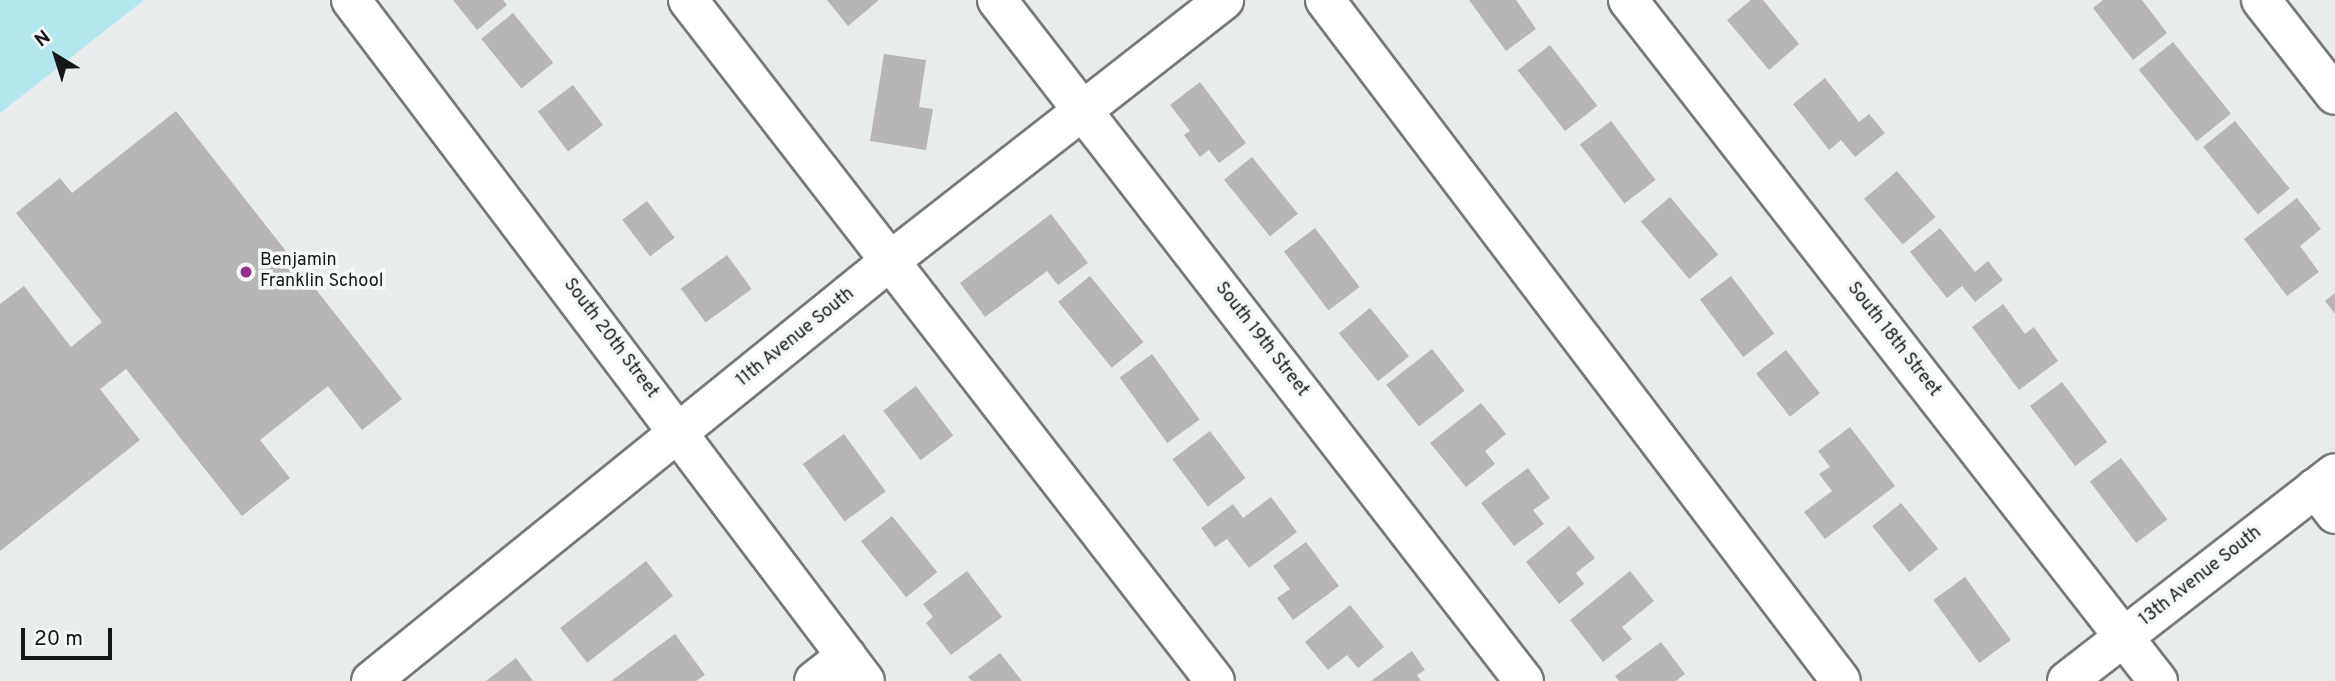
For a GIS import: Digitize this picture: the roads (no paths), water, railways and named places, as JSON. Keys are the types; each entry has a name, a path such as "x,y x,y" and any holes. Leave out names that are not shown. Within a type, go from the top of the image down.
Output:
{"street":[{"name":"South 20th Street","path":"351,0 681,432 856,669"},
{"path":"688,0 1214,681"},
{"name":"South 19th Street","path":"997,0 1524,681"},
{"name":"11th Avenue South","path":"371,681 890,261 1224,0"},
{"path":"1325,0 1840,681"},
{"name":"South 18th Street","path":"1628,0 2158,681"},
{"path":"2261,0 2335,95"},
{"name":"13th Avenue South","path":"2067,681 2123,637 2328,492"},
{"path":"814,681 856,669"}],"place":[{"name":"Benjamin Franklin School","path":"246,272"}]}
